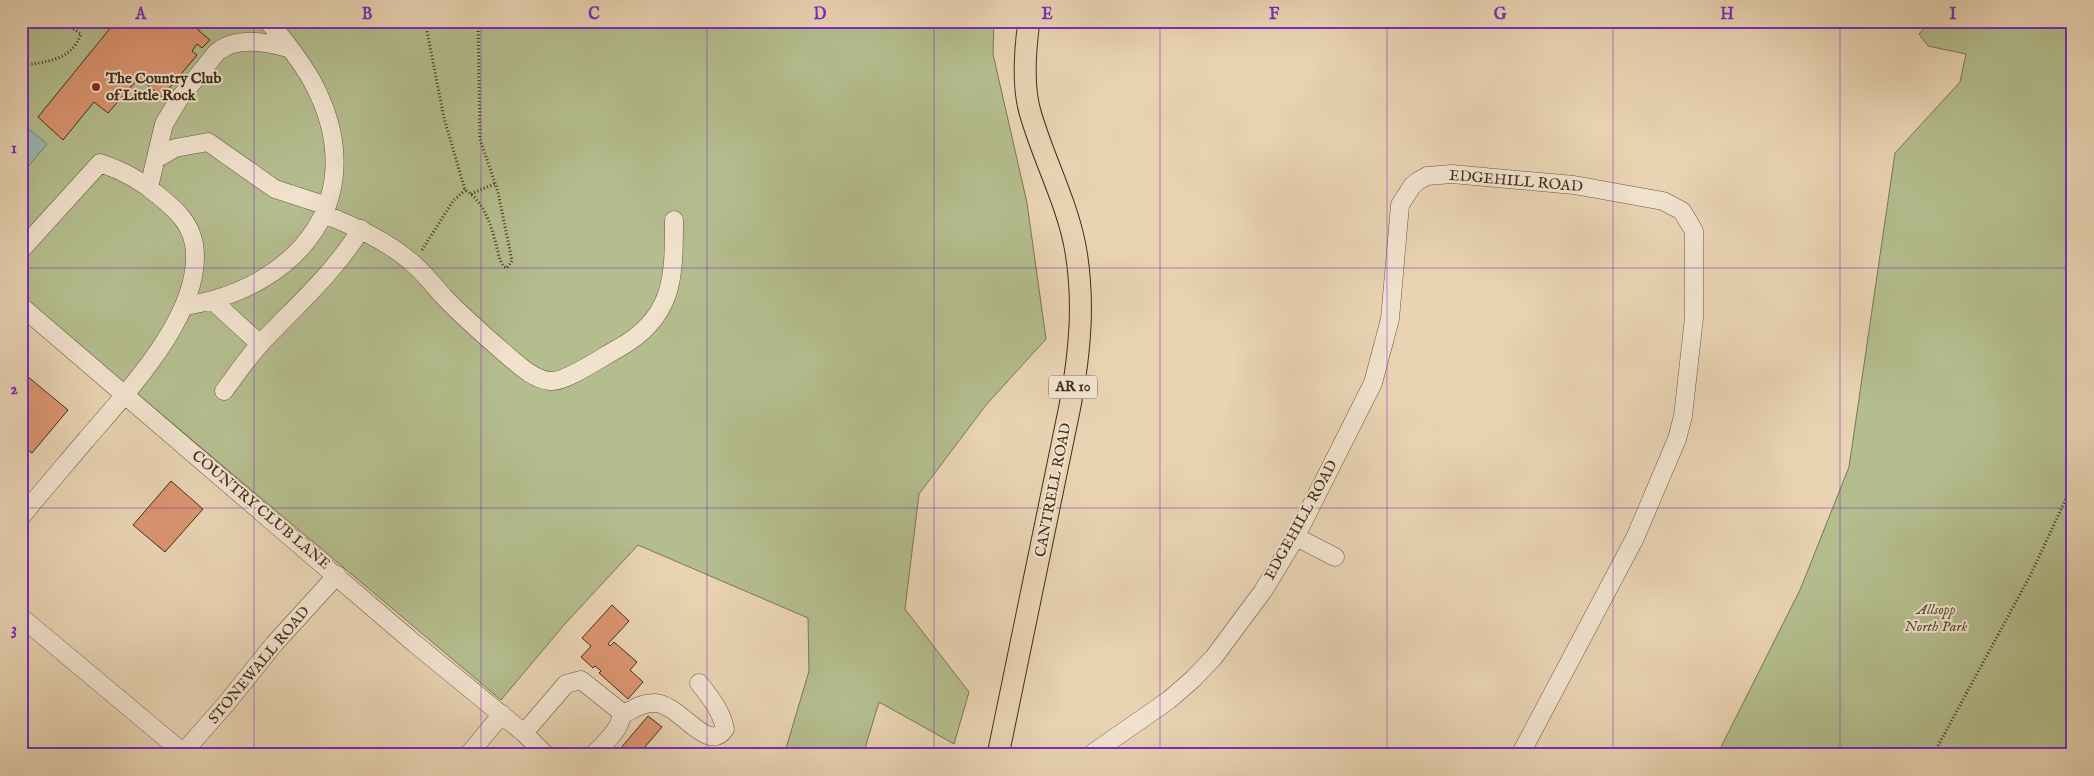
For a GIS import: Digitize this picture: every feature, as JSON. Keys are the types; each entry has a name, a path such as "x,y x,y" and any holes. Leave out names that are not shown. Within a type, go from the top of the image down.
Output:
{"main road":[{"name":"CANTRELL ROAD","path":"998,755 1070,406 1078,364 1081,321 1075,246 1065,207 1030,111 1025,72 1029,21"}],"street":[{"path":"185,306 213,301 255,284 275,271 294,255 310,237 326,210 334,177 334,158 326,114 306,70 266,21"},
{"path":"149,187 164,124 179,99 216,52 222,48 263,41 288,48"},
{"path":"156,159 174,148 208,142 275,189 326,210 361,229 413,263 485,336 524,369 537,378 551,382 571,376 640,334 652,322 670,293 674,258 674,220"},
{"path":"21,250 100,163 114,168 149,187 174,208 190,230 194,258 185,306 171,332 126,394 21,517"},
{"name":"EDGEHILL ROAD","path":"1090,755 1169,700 1193,680 1214,657 1263,590 1296,537 1372,383 1390,319 1400,205 1414,184 1427,176 1452,174 1574,186 1663,201 1682,211 1694,231 1696,275 1693,331 1683,416 1677,438 1635,538 1520,755"},
{"path":"224,391 260,344 319,285 346,254 361,229"},
{"path":"213,301 260,344"},
{"name":"COUNTRY CLUB LANE","path":"21,306 126,394 414,643 502,714 546,755"},
{"path":"1296,537 1335,557"},
{"name":"STONEWALL ROAD","path":"183,754 274,643 337,575"},
{"path":"21,617 183,754"},
{"path":"524,733 566,684 573,680 585,682 620,710 622,715"},
{"path":"593,755 618,726 622,715 641,705 656,703 675,711 706,735 713,738 720,736 725,729 723,720 716,706 699,682"},
{"path":"468,755 502,714"}],"path":[{"path":"21,66 59,60 72,50 81,34 62,21"},
{"path":"425,21 444,118 465,190 483,208 502,265 509,267 512,261 510,248 496,184 480,139 478,21"},
{"path":"471,194 496,184"},
{"path":"413,263 453,201 465,190"},
{"path":"1933,755 2031,574 2070,490 2073,478"}],"green space":[{"name":"The Country Club of Little Rock","path":"21,21 994,21 993,54 1027,203 1046,339 986,405 919,494 905,609 969,692 954,744 879,702 863,755 784,755 809,671 808,618 638,545 564,625 501,700 21,296"},
{"name":"Allsopp North Park","path":"1930,21 2073,21 2073,755 1717,755 1800,590 1849,467 1895,153 1960,82 1966,54 1928,46 1919,34"}],"water":[{"path":"24,125 47,144 21,175 21,129"}],"building":[{"name":"The Country Club of Little Rock","path":"116,21 205,21 198,30 210,40 202,48 197,44 192,51 197,55 162,97 139,78 108,113 94,102 63,140 38,117"},
{"path":"21,371 68,410 32,453 21,445"},
{"path":"171,481 203,509 165,552 133,525"},
{"path":"612,605 629,621 608,644 610,646 614,642 637,662 630,670 643,682 628,699 599,673 601,671 595,666 593,668 581,657 591,646 582,638"},
{"path":"648,716 662,727 638,755 615,755"}],"place":[{"name":"The Country Club of Little Rock","path":"96,87"}]}
